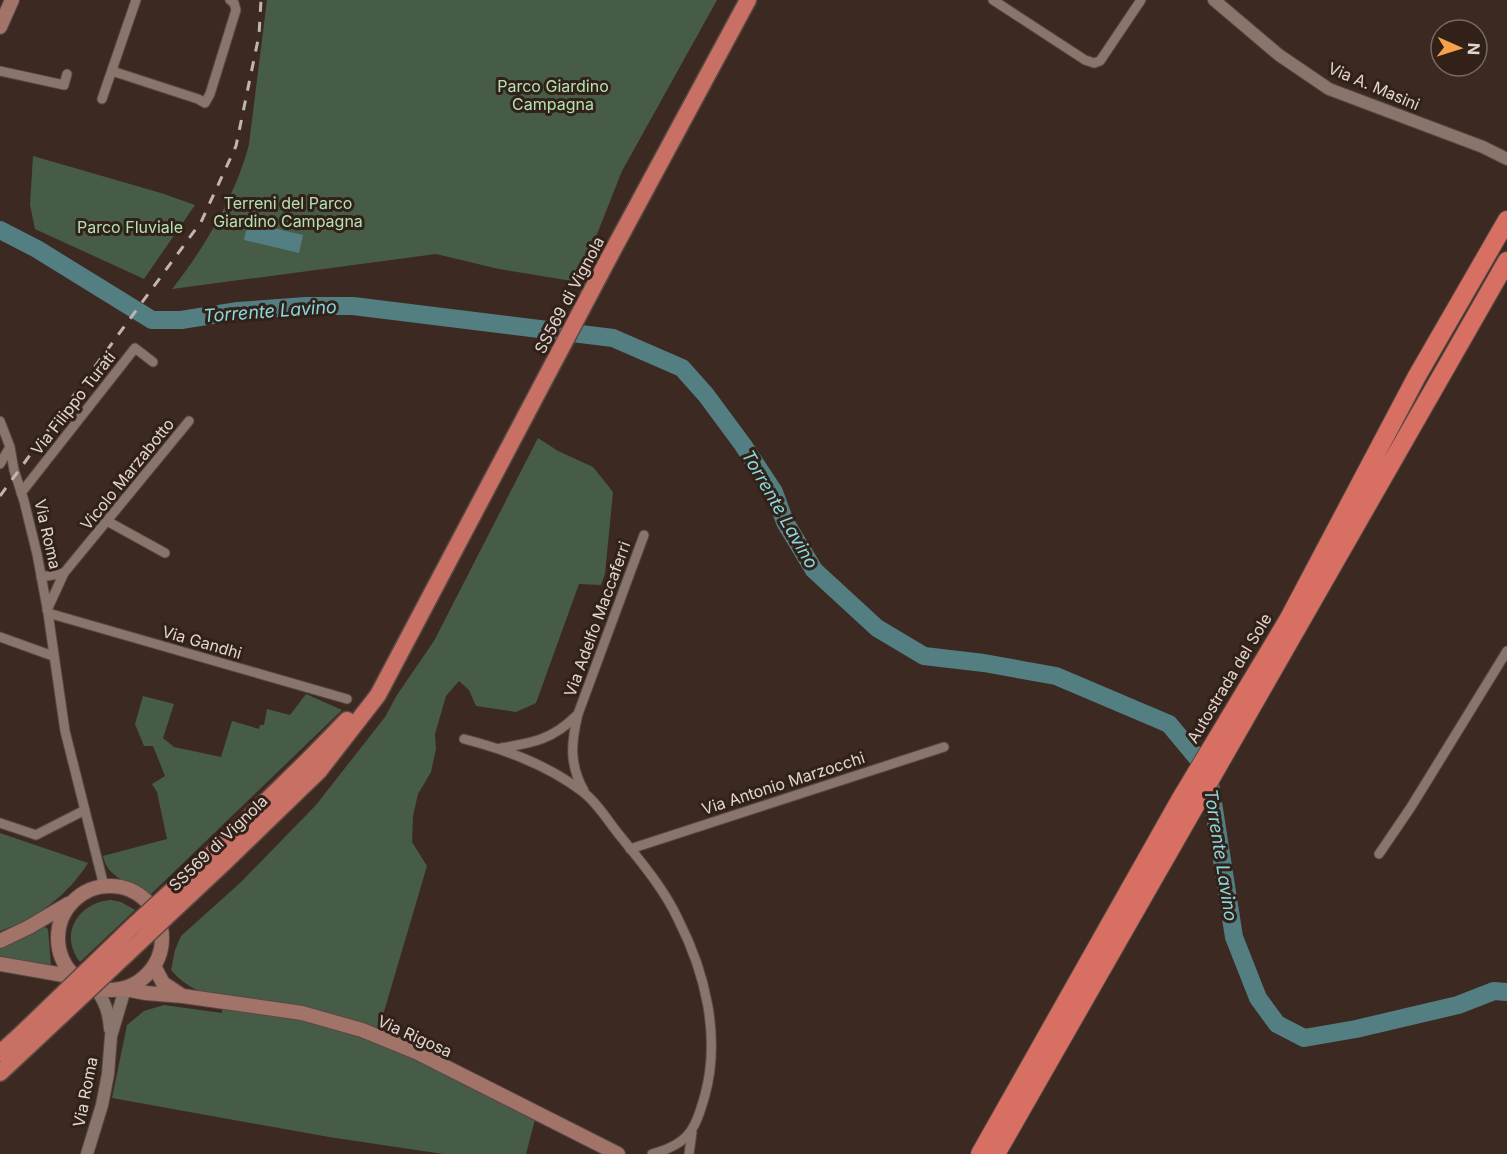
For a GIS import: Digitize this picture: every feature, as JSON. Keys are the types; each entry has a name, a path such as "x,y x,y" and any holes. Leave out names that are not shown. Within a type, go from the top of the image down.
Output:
{"highway":[{"name":"SS569 di Vignola","path":"0,1073 25,1040 131,928 219,857 365,700 424,608 748,0"},
{"name":"Autostrada del Sole","path":"980,1154 1180,800 1287,620 1417,376 1507,220"},
{"name":"Autostrada del Sole","path":"996,1154 1507,261"},
{"name":"SS569 di Vignola","path":"0,1053 25,1040"}],"main road":[{"path":"0,27 12,0"},
{"path":"0,941 29,927 88,890 114,886 130,890 146,900 159,918 162,939 161,950 154,966 139,982 125,989 106,991 84,984 75,977 62,958 58,935 64,914 75,899"},
{"path":"0,964 75,977"},
{"path":"154,966 163,983 183,996"},
{"name":"Via Rigosa","path":"125,989 302,1013 362,1030 416,1052 618,1154"}],"street":[{"path":"102,99 136,0"},
{"path":"112,71 207,98 236,10 234,3 230,0"},
{"path":"993,0 1085,60 1094,63 1100,61 1141,0"},
{"name":"Via A. Masini","path":"1214,0 1279,54 1329,89 1483,147 1507,159"},
{"path":"0,71 64,86 67,74"},
{"name":"Via Filippo Turati","path":"21,493 135,348 153,362"},
{"name":"Via Roma","path":"0,421 10,447 41,577 65,731 104,886"},
{"name":"Vicolo Marzabotto","path":"48,611 64,573 189,421"},
{"path":"0,464 10,447"},
{"path":"0,470 6,468 14,470"},
{"path":"107,521 165,553"},
{"name":"Via Adelfo Maccaferri","path":"585,793 578,780 572,758 571,741 578,714 644,535"},
{"path":"41,577 64,573"},
{"name":"Via Gandhi","path":"48,611 347,699"},
{"path":"0,637 53,656"},
{"path":"1379,854 1411,807 1507,651"},
{"name":"Via Adelfo Maccaferri","path":"501,748 545,739 566,726 578,714"},
{"path":"464,739 501,748 548,769 585,793 646,868 678,918 698,965 706,997 711,1053 709,1079 692,1132 689,1154"},
{"name":"Via Antonio Marzocchi","path":"630,849 944,747"},
{"path":"0,823 36,836 85,810"},
{"name":"Via Roma","path":"87,1154 104,1095 111,1036 109,1014 105,1002 96,989"},
{"name":"Via Roma","path":"111,1036 125,989"},
{"path":"652,1154 676,1145 692,1132"}],"green space":[{"name":"Parco Giardino Campagna","path":"267,0 717,0 622,171 578,282 499,269 436,254 172,289 218,220 244,163 249,144"},
{"name":"Parco Fluviale","path":"33,156 195,205 144,279 35,229 30,205"},
{"path":"538,438 558,451 593,467 613,492 605,574 601,585 579,584 536,703 516,712 476,706 469,690 459,681 446,696 435,734 436,749 431,772 418,794 413,816 412,842 427,866 378,1032 537,1112 526,1154 443,1154 329,1137 112,1098 127,1025 144,1011 164,1005 222,1013 223,998 194,989 171,970 175,950 181,936 240,883 316,805 385,717 397,695 434,641"},
{"path":"306,694 342,710 150,895 122,880 110,870 103,856 167,839 157,792 152,784 165,776 153,746 144,746 135,724 143,696 174,704 163,738 174,747 221,757 232,721 259,729 260,725 264,725 267,709 290,715"},
{"path":"0,833 88,863 71,885 50,905 26,920 0,931"},
{"path":"111,900 121,902 135,910 80,962 71,941 75,921 90,907"},
{"path":"44,926 48,929 51,966 0,960 0,945"}],"water":[{"path":"248,222 303,235 299,253 244,240"}],"waterway":[{"name":"Torrente Lavino","path":"0,230 37,249 152,320 181,320 238,311 306,306 353,306 613,338 682,368 706,395 774,492 785,522 814,570 877,628 924,656 984,663 1056,676 1169,724 1208,771 1234,937 1258,998 1277,1024 1304,1038 1356,1029 1458,1005 1494,991 1507,992"}],"railway":[{"path":"0,496 201,222 236,146 259,35 261,0"}],"park label":[{"name":"Terreni del Parco Giardino Campagna","path":"288,212"}]}
